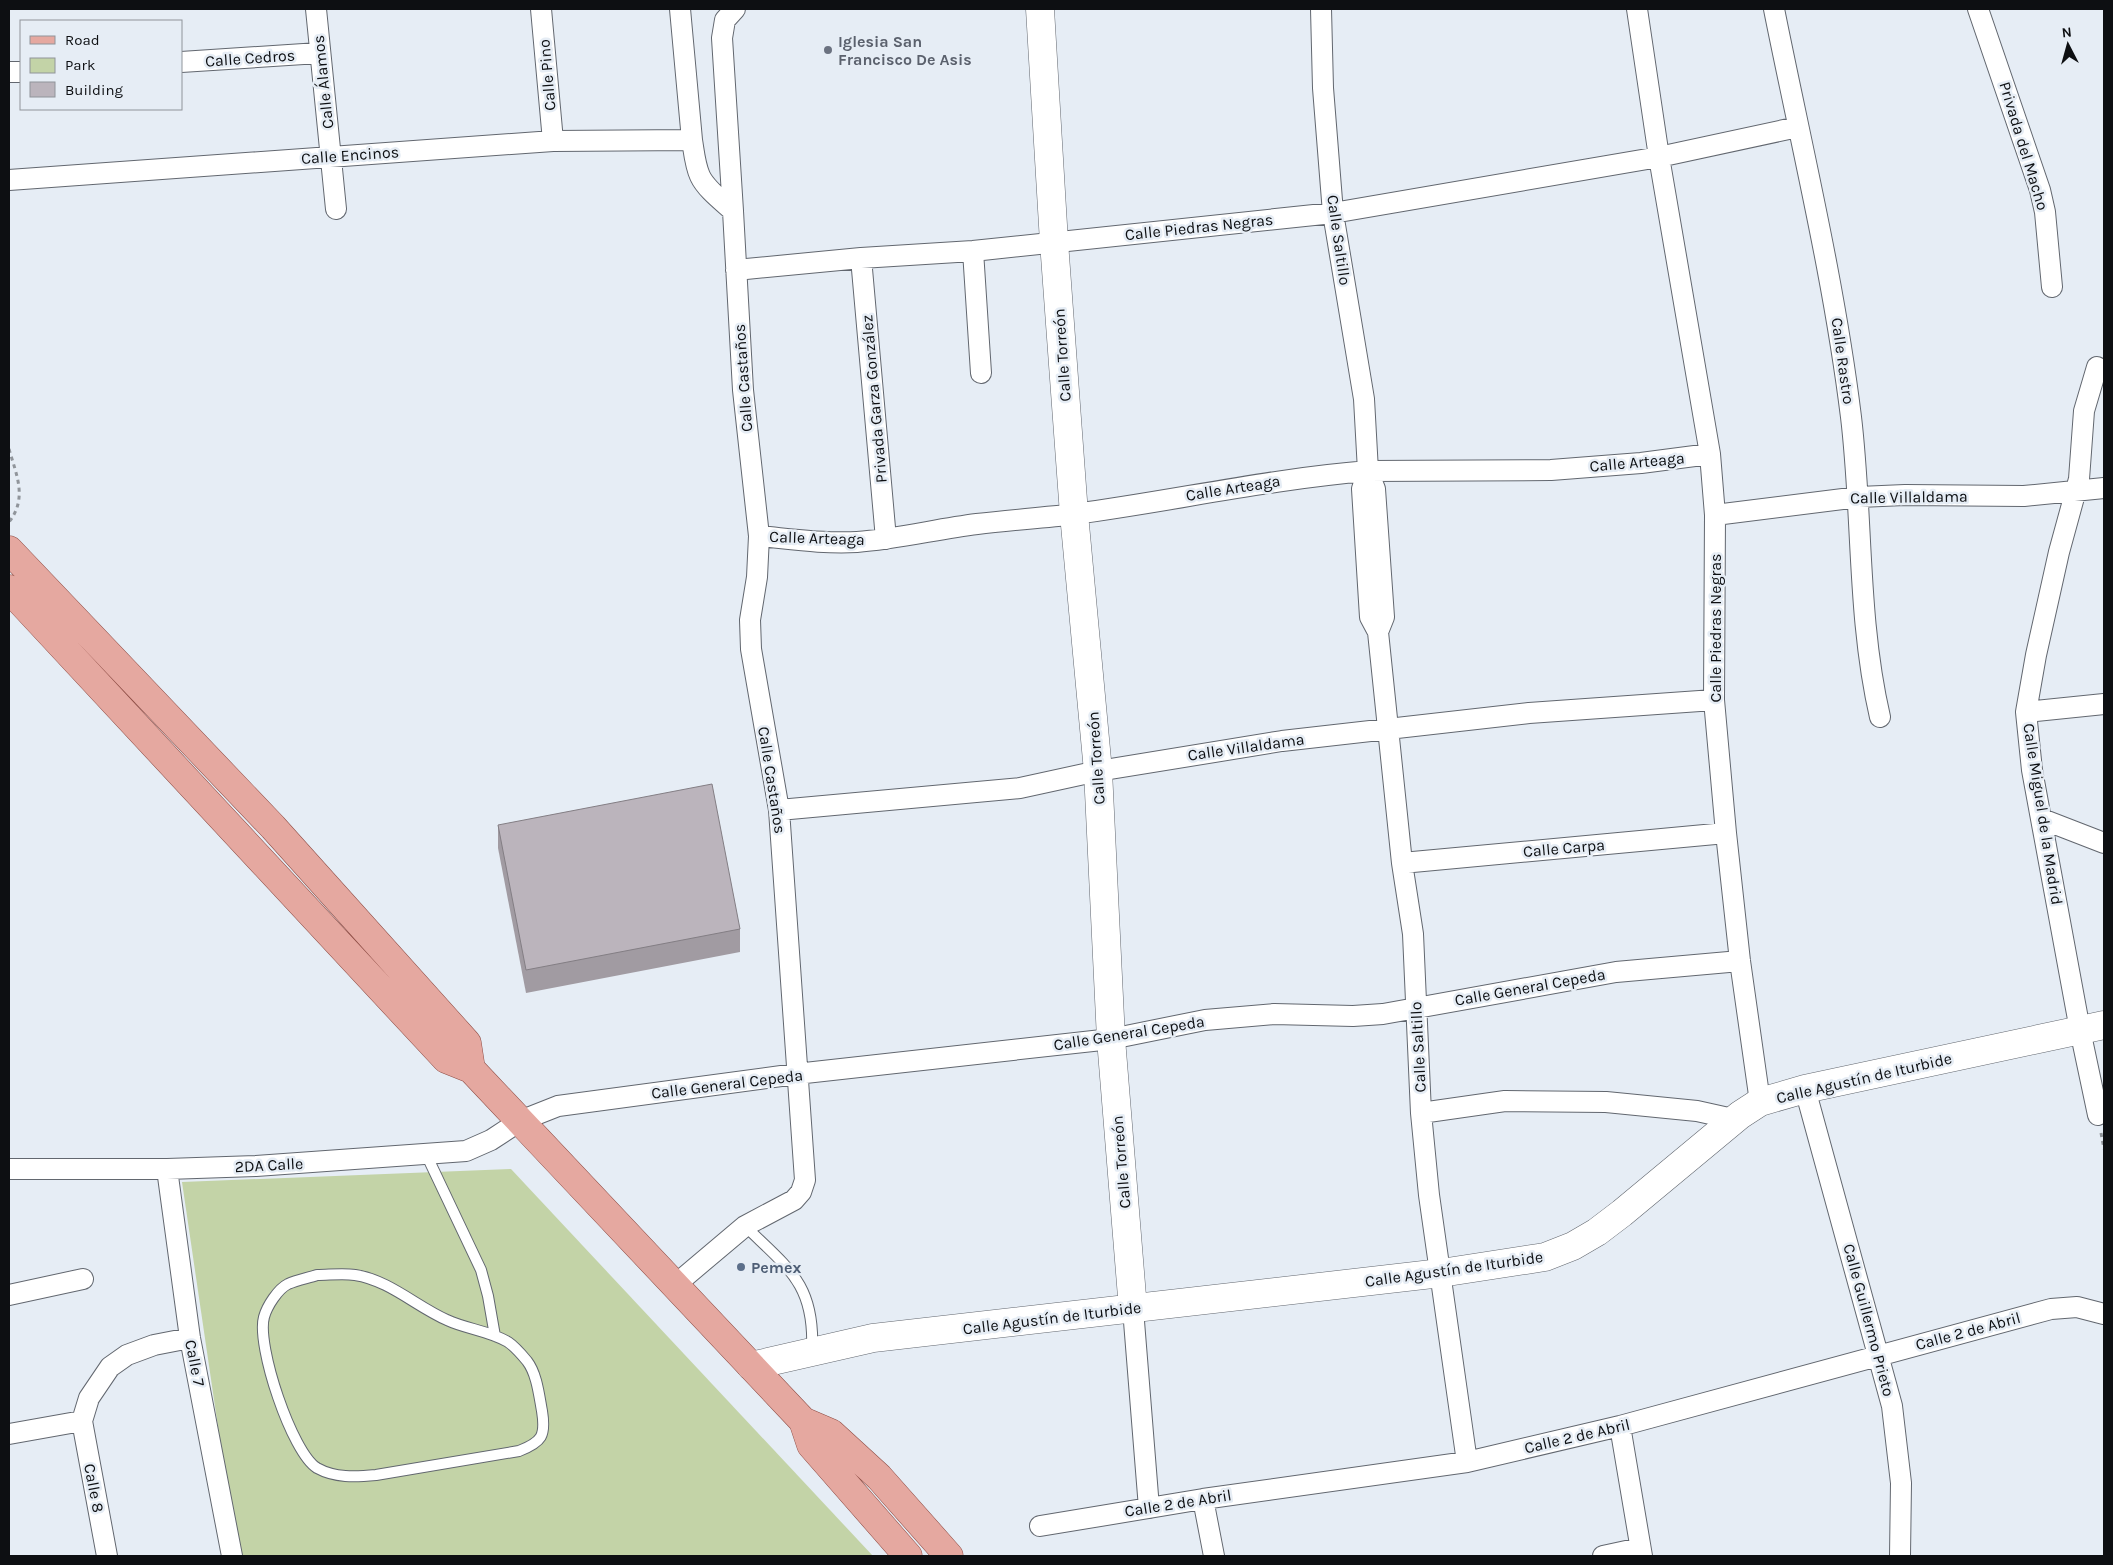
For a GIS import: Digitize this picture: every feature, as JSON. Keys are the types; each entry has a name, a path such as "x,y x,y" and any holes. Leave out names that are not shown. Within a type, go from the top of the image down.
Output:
{"main road":[{"name":"Calle Torreón","path":"1040,9 1054,242 1074,514 1098,771 1111,1039 1133,1308"},
{"path":"9,550 273,827 461,1036 467,1043 471,1069"},
{"path":"9,589 446,1058 471,1069 803,1421 831,1433 879,1477 949,1556"},
{"name":"Calle Agustín de Iturbide","path":"751,1366 873,1338 1441,1273 1536,1258 1573,1246 1622,1213 1733,1119 1760,1102 1805,1089 2092,1027"},
{"path":"803,1421 811,1445 908,1556"}],"street":[{"name":"Calle Álamos","path":"316,9 336,209"},
{"name":"Calle Pino","path":"541,9 553,141"},
{"path":"680,9 692,140 700,177 733,210"},
{"name":"Calle Castaños","path":"674,1285 745,1226 794,1200 801,1192 805,1180 796,1074 779,810 751,649 750,620 757,577 759,536 743,390 722,38 725,20 734,9"},
{"name":"Calle Saltillo","path":"1321,9 1323,88 1333,213 1364,399 1368,471 1362,489 1370,617 1378,632 1402,863 1413,934 1421,1113 1429,1195 1467,1462"},
{"name":"Calle Piedras Negras","path":"1637,9 1659,156 1710,454 1715,515 1714,700 1740,962 1760,1102"},
{"name":"Calle Rastro","path":"1774,9 1829,276 1842,352 1859,497 1860,574 1865,631 1871,678 1880,717"},
{"name":"Privada del Macho","path":"1978,9 2040,190 2045,212 2052,287"},
{"name":"Calle Cedros","path":"182,62 319,53"},
{"name":"Calle Piedras Negras","path":"736,270 861,258 973,252 1333,213 1659,156 1798,127"},
{"name":"Calle Encinos","path":"9,180 553,141 692,140"},
{"path":"973,252 981,373"},
{"name":"Privada Garza González","path":"861,258 886,539"},
{"name":"Calle Miguel de la Madrid","path":"2096,368 2084,411 2080,467 2036,655 2026,712 2032,770 2042,819 2092,1027 2098,1115"},
{"name":"Calle Arteaga","path":"759,536 824,542 855,542 886,539 974,524 1074,514 1250,485 1368,471 1551,470 1641,463 1710,454"},
{"name":"Calle Villaldama","path":"1715,515 1859,497 1904,495 2024,496 2104,488"},
{"name":"Calle Villaldama","path":"779,810 1020,788 1098,771 1282,741 1529,713 1714,700"},
{"path":"2026,712 2104,704"},
{"path":"2042,819 2104,843"},
{"name":"Calle Carpa","path":"1402,863 1726,833"},
{"name":"Calle General Cepeda","path":"520,1121 558,1106 796,1074 1111,1039 1205,1020 1274,1014 1353,1016 1383,1014 1416,1006 1616,972 1740,962"},
{"name":"Calle Guillermo Prieto","path":"1805,1089 1880,1356 1892,1406 1901,1482 1900,1556"},
{"path":"1421,1113 1505,1101 1606,1102 1697,1111 1733,1119"},
{"name":"2DA Calle","path":"9,1169 167,1169 256,1166 466,1151 491,1140 520,1121"},
{"name":"Calle 7","path":"167,1169 190,1338 232,1556"},
{"path":"9,1295 83,1279"},
{"name":"Calle 2 de Abril","path":"1040,1526 1203,1499 1467,1462 1620,1426 2051,1309 2077,1307 2104,1314"},
{"name":"Calle Torreón","path":"1133,1308 1148,1508"},
{"path":"9,1434 82,1421 89,1398 110,1368 127,1355 154,1345 190,1338"},
{"name":"Calle 8","path":"82,1421 107,1556"},
{"path":"1603,1556 1641,1552 1620,1426"},
{"path":"1203,1499 1214,1556"}],"lane":[{"path":"426,1154 481,1270 495,1336"},
{"path":"745,1226 786,1266 802,1287 813,1331 812,1351"},
{"path":"317,1275 355,1275 378,1282 444,1319 466,1328 495,1336 509,1343 527,1361 535,1379 544,1424 542,1436 534,1445 519,1451 376,1475 353,1477 332,1474 315,1467 300,1451 289,1429 273,1378 265,1344 264,1319 271,1302 287,1284 317,1275"}],"path":[{"path":"9,449 19,479 20,494 14,516 9,522"}],"green space":[{"path":"511,1169 873,1556 237,1556 182,1182"}],"building":[{"path":"712,784 740,929 526,970 498,825"}],"place":[{"name":"Iglesia San Francisco De Asis","path":"828,50"},
{"name":"Pemex","path":"741,1267"}]}
